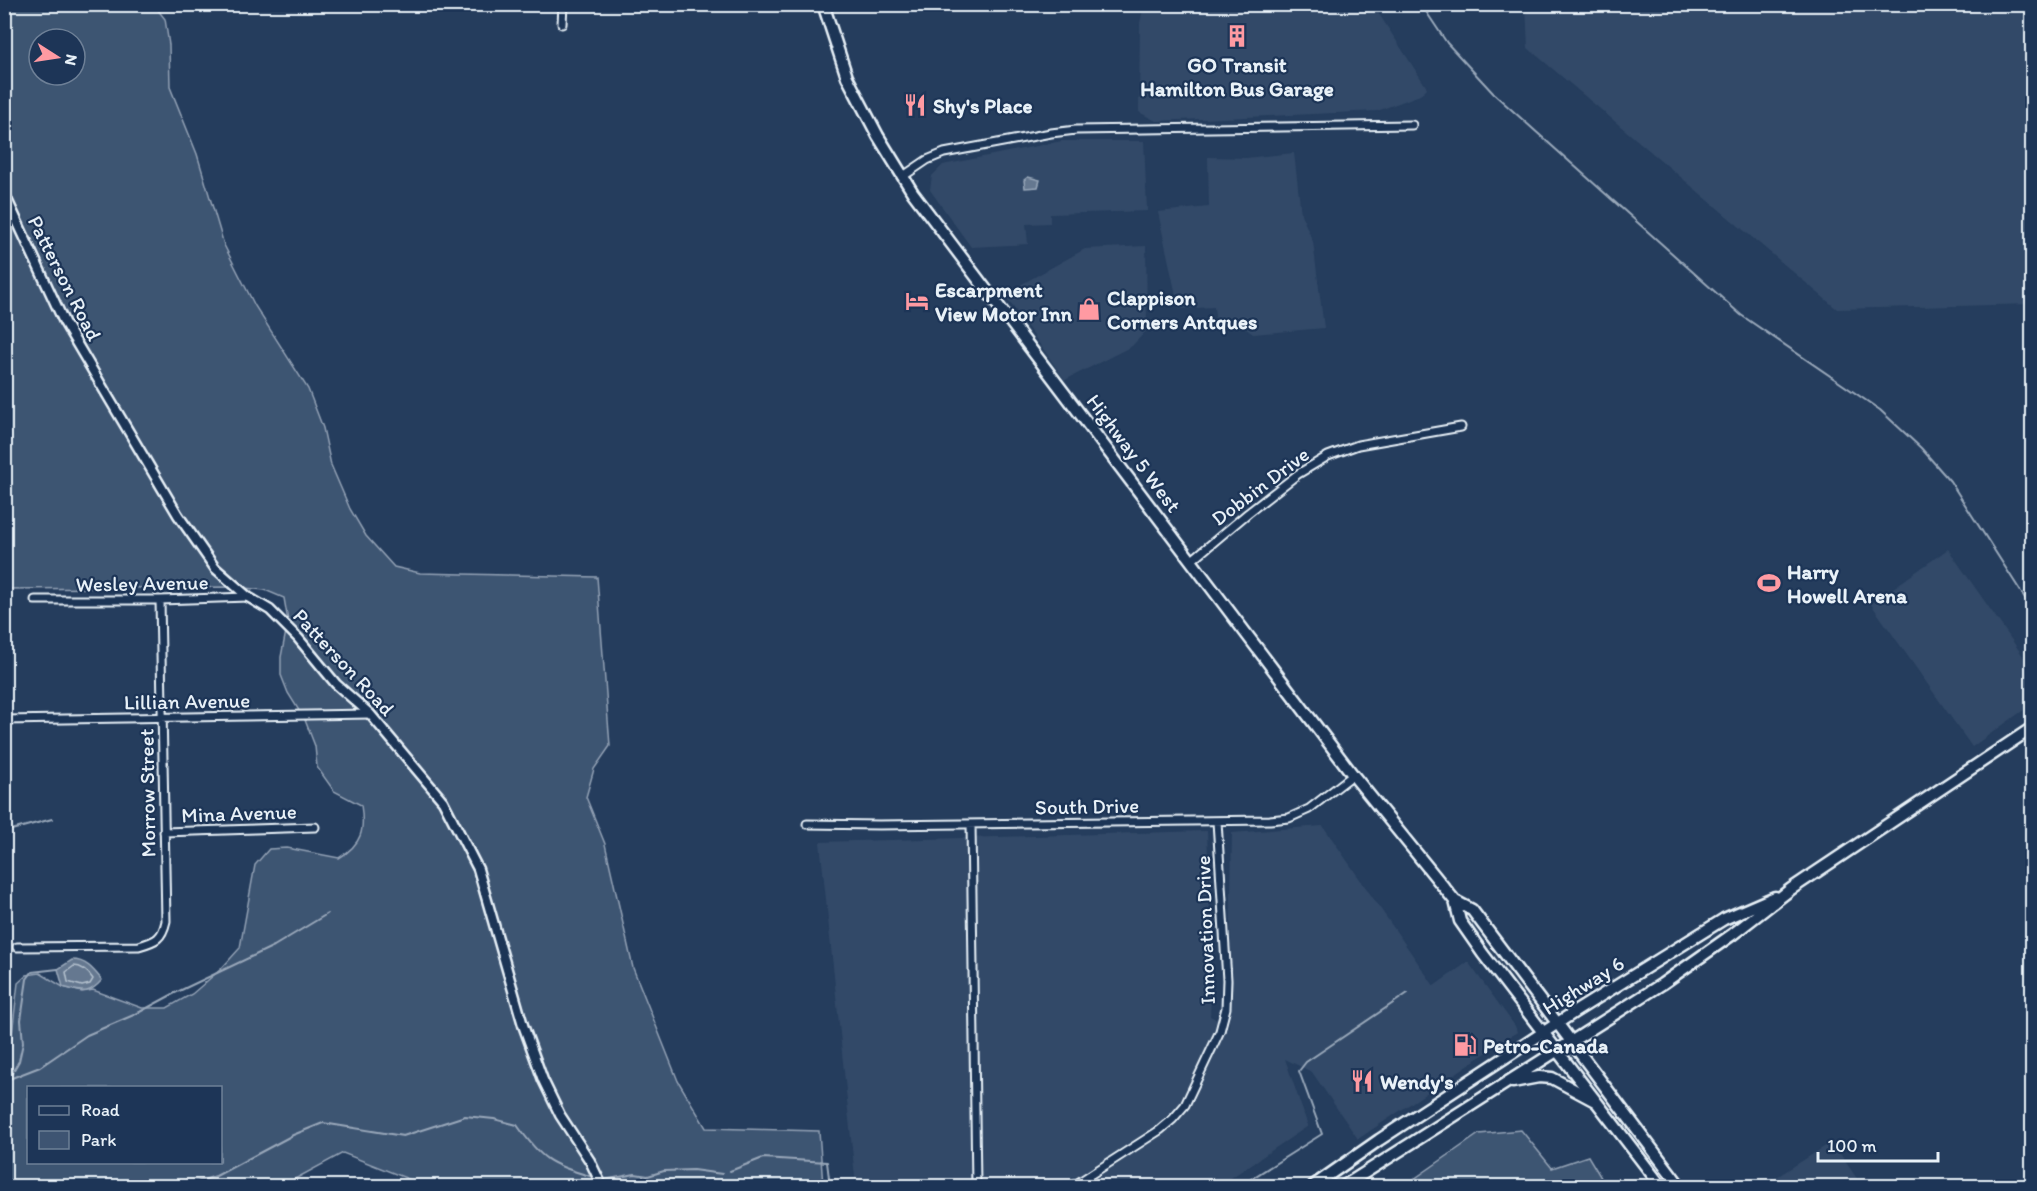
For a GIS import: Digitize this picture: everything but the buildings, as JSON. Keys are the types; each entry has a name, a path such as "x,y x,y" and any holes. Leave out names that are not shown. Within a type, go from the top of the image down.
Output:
{"main road":[{"name":"Highway 5 West","path":"823,4 847,77 902,177 943,234 1353,775 1455,901 1472,910 1680,1186"},
{"name":"Highway 6","path":"1344,1186 1662,984 1733,934 1791,889 2032,728"},
{"name":"Highway 6","path":"1312,1186 1557,1023 1724,919 1791,889"},
{"name":"Highway 5 West","path":"1455,901 1460,921 1661,1186"},
{"path":"1506,1083 1539,1077 1552,1078 1595,1101"}],"street":[{"path":"562,24 563,4"},
{"path":"902,177 927,160 944,153 1076,130 1412,125"},
{"name":"Patterson Road","path":"4,193 64,322 178,515 215,568 248,597 270,610 298,638 336,684 370,714 443,801 478,870 522,1025 543,1080 560,1115 590,1161 602,1186"},
{"name":"Dobbin Drive","path":"1191,561 1281,487 1328,456 1358,445 1461,427"},
{"name":"Wesley Avenue","path":"35,600 248,597"},
{"name":"Morrow Street","path":"17,947 139,946 163,935 166,921 160,600"},
{"name":"Lillian Avenue","path":"4,720 370,714"},
{"name":"South Drive","path":"807,824 971,825 1289,818 1309,809 1353,775"},
{"name":"Innovation Drive","path":"1073,1186 1160,1130 1173,1119 1185,1106 1220,1031 1226,1008 1227,980 1217,821"},
{"path":"971,825 976,1186"},
{"name":"Mina Avenue","path":"164,832 315,827"}],"shaded area":[{"path":"1144,5 1373,5 1427,88 1420,95 1377,111 1156,121 1139,112 1140,23"},
{"path":"1526,5 2032,5 2032,304 1837,309 1528,48"},
{"path":"1062,141 1144,141 1147,211 1050,214 1050,223 1026,224 1028,244 971,247 930,190 932,176 943,165"},
{"path":"1294,153 1301,214 1313,242 1324,328 1253,334 1241,325 1216,326 1214,307 1179,309 1158,212 1209,207 1208,157 1246,158"},
{"path":"1146,246 1147,330 1132,346 1065,380 1004,294 1085,249"},
{"path":"1948,549 2032,669 2032,704 1972,747 1871,604"},
{"path":"1323,826 1434,986 1468,962 1515,1026 1517,1032 1358,1139 1312,1072 1285,1059 1308,1126 1219,1186 856,1186 820,842 1207,831 1212,971 1210,1016 1229,1027 1232,833"},
{"path":"1832,1142 1862,1186 1763,1186 1791,1168"}],"green space":[{"path":"5,5 154,5 165,19 169,45 170,87 197,154 224,245 255,306 308,389 323,428 331,465 350,509 366,536 394,567 420,573 597,577 610,746 594,769 586,797 605,844 633,968 678,1081 706,1128 819,1131 823,1186 426,1186 343,1153 282,1186 5,1186 5,1069 8,1068 18,983 27,975 40,973 63,987 82,992 93,990 142,1008 167,1008 192,994 221,969 240,948 255,865 269,849 287,848 339,858 353,847 360,836 361,805 334,791 317,767 315,746 305,720 288,693 281,675 281,657 288,621 284,598 265,590 233,587 5,589"},
{"path":"1521,1130 1552,1168 1588,1156 1606,1186 1404,1186 1479,1134"}],"water":[{"path":"1028,177 1040,180 1038,187 1025,188 1024,180"},
{"path":"72,960 85,963 102,980 89,991 63,987 58,969"}],"waterway":[{"path":"1421,4 1447,43 1494,94 1741,315 1880,410 1921,448 1950,481 2032,609"},
{"path":"4,832 52,819"},
{"path":"4,1081 40,1067 87,1035 136,1014 274,946 327,914"},
{"path":"8,1080 19,1061 23,1043 21,1020 27,979 32,972 58,969"},
{"path":"1240,1186 1322,1134 1299,1071 1306,1062 1408,993"},
{"path":"184,1186 216,1176 293,1135 323,1123 403,1136 465,1116 494,1119 517,1125 533,1146 548,1159 565,1168 590,1176"},
{"path":"730,1171 763,1158 827,1162 830,1186"},
{"path":"604,1180 635,1174 648,1176 664,1171 693,1170 722,1174"}],"place":[{"name":"GO Transit Hamilton Bus Garage","path":"1237,36"},
{"name":"Shy's Place","path":"915,105"},
{"name":"Escarpment View Motor Inn","path":"917,301"},
{"name":"Clappison Corners Antques","path":"1089,309"},
{"name":"Harry Howell Arena","path":"1769,583"},
{"name":"Petro-Canada","path":"1465,1045"},
{"name":"Wendy's","path":"1362,1081"}]}
